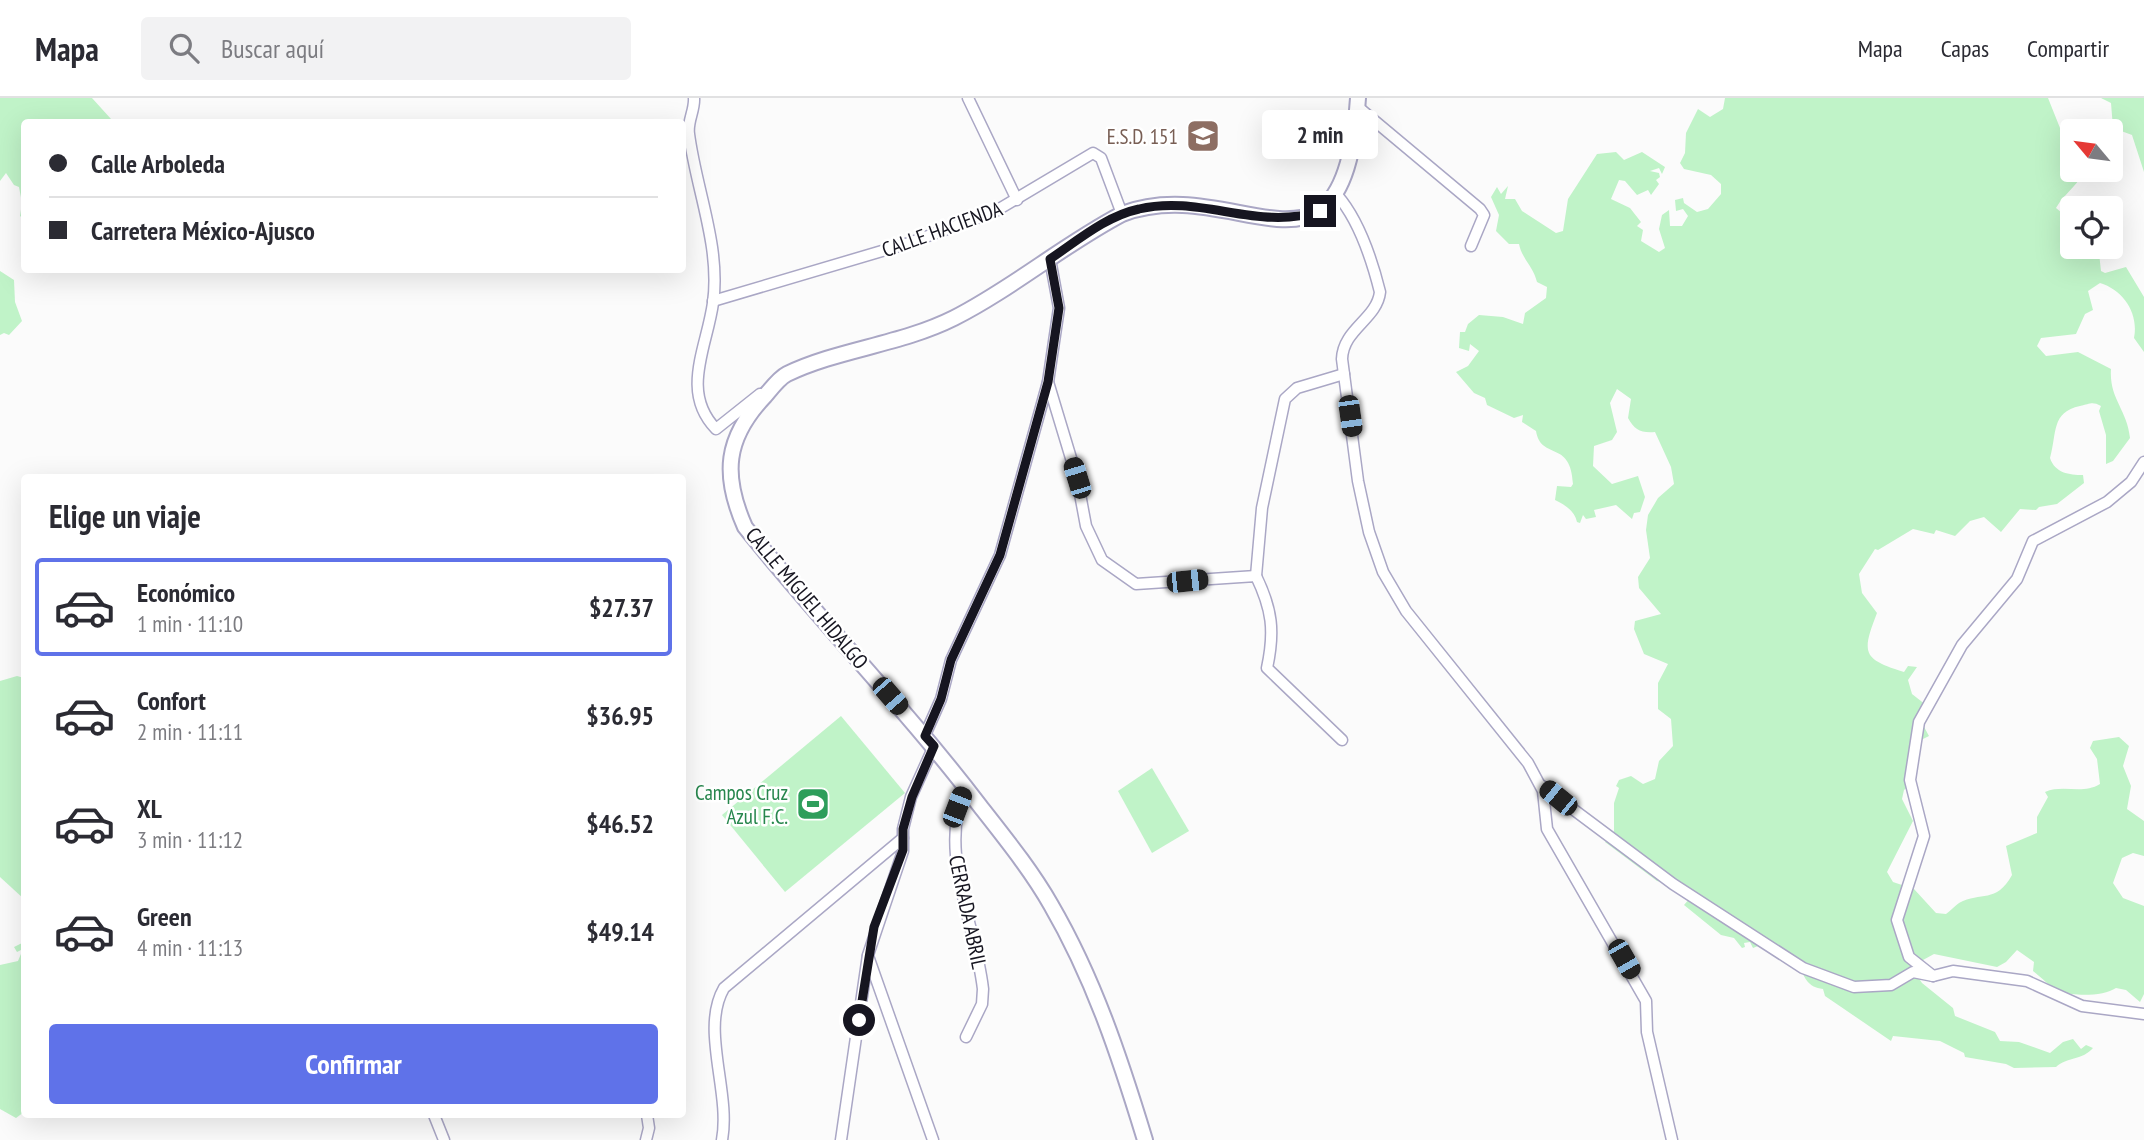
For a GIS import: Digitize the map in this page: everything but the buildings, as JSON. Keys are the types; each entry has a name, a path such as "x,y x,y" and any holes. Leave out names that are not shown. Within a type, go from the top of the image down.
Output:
{"main road":[{"path":"785,375 894,343 954,318 1122,214 1150,206 1178,204 1271,220 1298,219 1320,211 1337,195 1346,177 1358,102"},
{"name":"CALLE MIGUEL HIDALGO","path":"785,375 746,416 735,438 730,463 733,499 745,527 930,741 1025,864 1082,962 1115,1042 1145,1140"}],"street":[{"path":"694,98 688,131 713,260 713,301 697,382 698,400 705,417 716,429 727,424 785,375"},
{"path":"968,98 1017,200"},
{"path":"1358,102 1480,209 1484,215 1471,246"},
{"name":"CALLE HACIENDA","path":"713,301 909,243 995,212 1093,153 1101,158 1122,214"},
{"path":"1337,195 1346,206 1362,238 1380,292 1373,307 1343,343 1344,374 1358,481 1369,532 1383,572 1406,611 1512,741 1539,783 1543,791 1547,829 1646,1001 1647,1032 1672,1140"},
{"path":"841,1140 874,927 903,850 912,797 951,660 1000,555 1048,382 1059,308 1050,259"},
{"path":"1342,740 1267,668 1272,644 1270,605 1256,576 1262,508 1285,400 1297,388 1344,374"},
{"path":"1048,382 1077,478 1086,526 1102,560 1136,584 1256,576"},
{"path":"1933,976 1909,957 1897,920 1924,836 1910,780 1919,722 1962,645 2017,579 2033,541 2116,495 2137,475 2144,462"},
{"path":"1539,783 1673,884 1803,968 1854,987 1891,985 1913,972 1933,976 1953,971 2027,981 2082,1006 2144,1014"},
{"name":"CERRADA ABRIL","path":"965,786 957,807 954,841 958,876 983,989 982,1004 966,1037"},
{"path":"722,1140 723,1084 714,1019 715,1003 724,988 903,838"},
{"path":"868,955 933,1140"},
{"path":"435,1118 444,1140"},
{"path":"646,1140 649,1128 647,1118"}],"green space":[{"path":"0,98 92,98 111,119 21,119 21,198 19,187 14,185 6,173 0,181"},
{"path":"1725,98 2048,98 2060,128 2060,182 2077,182 2065,196 2060,196 2056,208 2060,211 2060,259 2100,259 2101,271 2105,273 2126,267 2144,297 2144,352 2134,338 2134,320 2128,304 2116,291 2100,283 2088,291 2093,310 2085,314 2076,334 2041,338 2037,346 2046,356 2078,352 2111,369 2115,396 2130,438 2113,461 2106,464 2106,435 2099,411 2101,406 2091,403 2071,409 2064,413 2057,425 2050,458 2055,467 2063,472 2083,475 2084,483 2057,504 2036,510 2020,509 2001,532 1984,517 1970,521 1955,536 1936,530 1934,534 1913,529 1878,550 1875,549 1859,574 1862,593 1877,613 1869,638 1869,653 1880,663 1904,672 1908,666 1917,667 1908,680 1912,694 1926,705 1913,720 1923,725 1929,736 1915,743 1914,781 1904,790 1902,799 1913,821 1887,872 1893,882 1914,889 1936,913 1946,914 1959,903 1994,893 2006,884 2012,875 2006,846 2037,833 2037,817 2048,797 2045,792 2086,789 2100,784 2097,759 2090,748 2093,741 2119,737 2129,746 2123,766 2131,786 2127,809 2144,821 2144,856 2133,853 2122,858 2113,883 2123,898 2144,906 2144,994 2140,1002 2126,990 2116,988 2089,995 2060,991 2033,971 2034,962 2017,950 1997,967 1934,954 1923,960 1917,959 1921,966 1911,966 1922,983 1953,1008 1955,1016 1995,1032 2000,1041 2019,1042 2050,1053 2063,1042 2073,1039 2081,1049 2086,1045 2093,1048 2085,1055 2056,1067 2014,1068 2006,1064 1965,1057 1964,1053 1940,1041 1893,1036 1891,1041 1825,996 1823,989 1810,984 1800,967 1758,946 1753,948 1750,942 1744,943 1745,947 1742,948 1734,938 1721,935 1684,905 1690,898 1679,887 1657,881 1605,842 1614,836 1614,803 1619,780 1631,776 1643,784 1655,779 1659,761 1673,746 1671,719 1658,709 1658,683 1668,664 1644,654 1634,629 1635,621 1661,614 1639,588 1638,577 1650,558 1646,530 1648,515 1658,498 1674,484 1671,467 1655,432 1638,430 1628,418 1631,399 1617,389 1610,403 1617,432 1612,440 1594,446 1593,466 1612,484 1638,476 1645,497 1640,512 1634,513 1632,519 1616,505 1594,510 1596,517 1586,519 1583,515 1580,523 1577,522 1572,511 1555,500 1557,486 1571,487 1573,484 1567,461 1562,455 1544,446 1536,431 1522,422 1523,415 1514,418 1487,405 1485,398 1474,393 1456,372 1468,366 1479,351 1470,344 1469,351 1459,348 1460,332 1465,332 1468,324 1479,315 1503,317 1523,324 1525,313 1546,298 1547,287 1537,282 1519,244 1509,244 1496,231 1499,215 1491,197 1497,187 1501,194 1508,186 1505,199 1515,199 1522,211 1556,233 1563,231 1568,199 1597,154 1616,152 1624,160 1642,152 1665,167 1662,174 1659,168 1650,171 1659,173 1660,177 1656,180 1659,184 1651,195 1648,190 1637,195 1625,181 1619,180 1611,199 1630,208 1641,222 1637,226 1643,230 1641,241 1659,252 1665,248 1659,229 1662,215 1669,210 1670,226 1682,226 1688,216 1683,209 1676,211 1675,200 1683,198 1684,203 1697,212 1708,209 1721,194 1721,184 1711,175 1684,169 1680,163 1685,153 1686,133 1698,109 1710,117 1723,109"},
{"path":"2101,98 2144,98 2144,172 2132,135 2123,132 2123,119 2112,119 2111,103"},
{"path":"0,271 14,280 15,302 22,321 9,335 0,335"},
{"path":"21,677 21,896 0,877 0,681"},
{"name":"Campos Cruz Azul F.C.","path":"841,716 905,793 785,892 722,815"},
{"path":"1152,768 1189,831 1152,853 1118,791"},
{"path":"21,944 21,950 17,952 14,947"},
{"path":"21,954 21,1114 16,1118 0,1109 0,965 18,961"}],"place":[{"name":"E.S.D. 151","path":"1203,136"},
{"name":"Campos Cruz Azul F.C.","path":"813,804"}],"route":[{"path":"859,1020 865,969 874,927 903,850 903,829 912,797 934,746 925,736 941,699 951,660 1000,555 1048,382 1059,308 1050,259 1106,222 1135,209 1150,206 1178,204 1271,220 1298,219 1320,211"}]}
